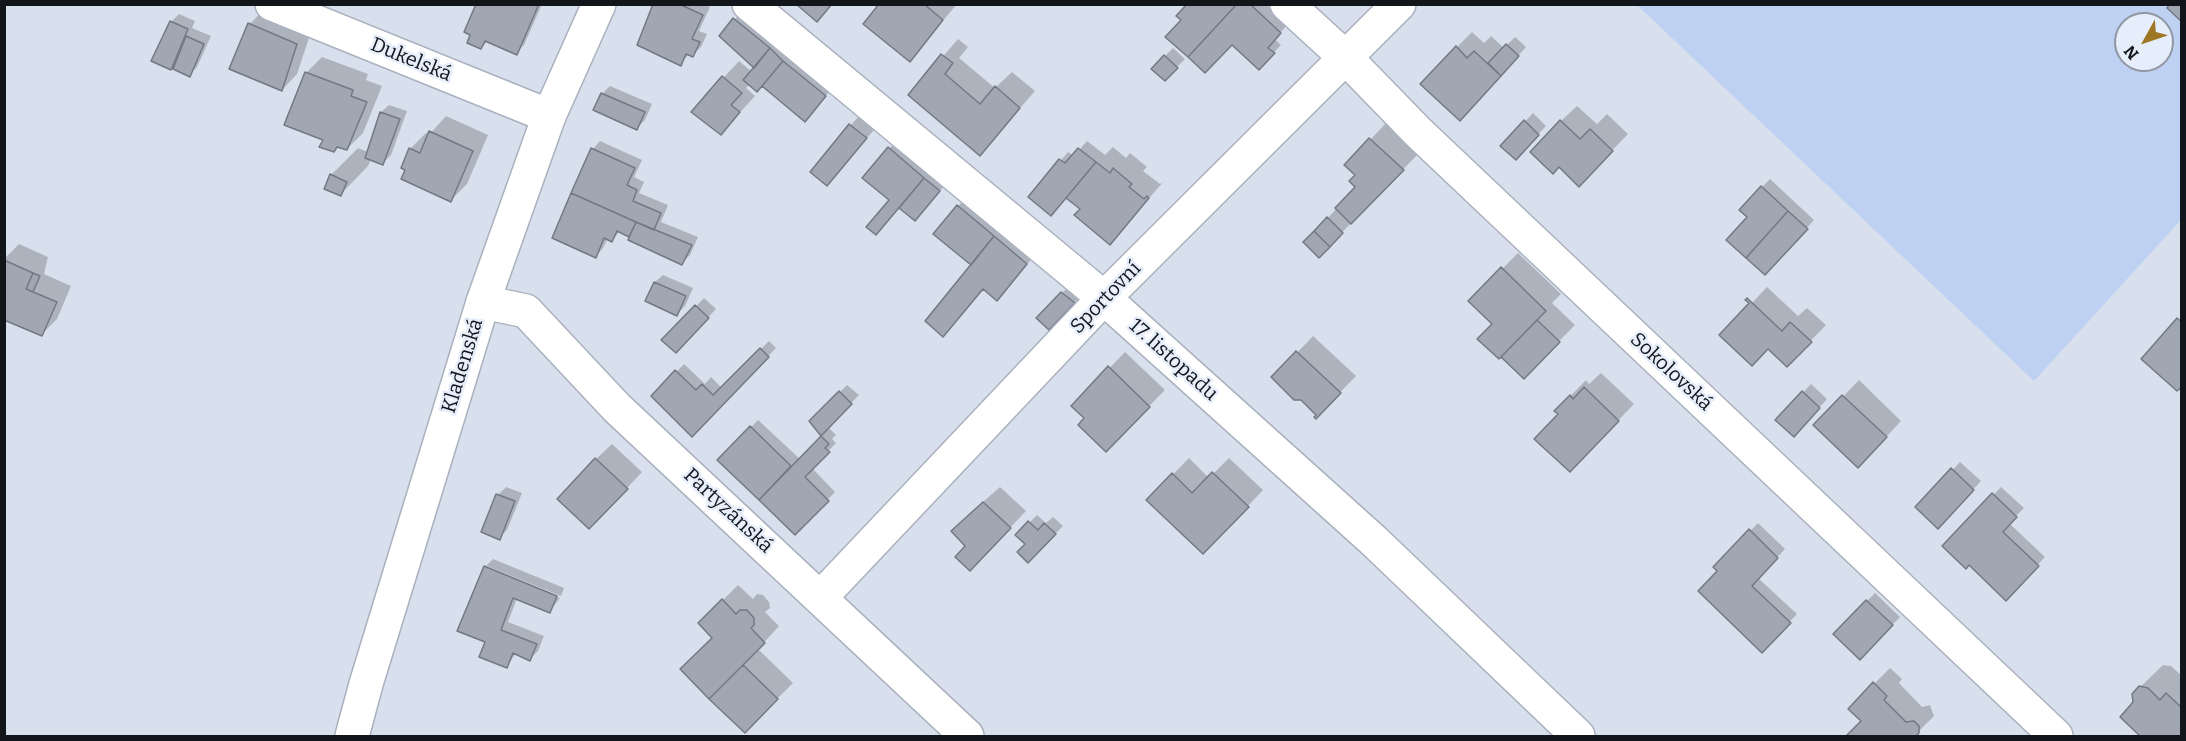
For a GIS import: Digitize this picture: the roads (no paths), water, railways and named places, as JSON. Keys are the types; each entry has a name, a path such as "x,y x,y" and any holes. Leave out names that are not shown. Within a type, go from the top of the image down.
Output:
{"street":[{"name":"Dukelská","path":"272,4 549,116"},
{"name":"Kladenská","path":"352,736 483,302 549,116 600,4"},
{"name":"17. listopadu","path":"749,4 1104,298 1374,541 1578,736"},
{"name":"Sokolovská","path":"1287,4 1347,59 1426,141 2056,736"},
{"name":"Sportovní","path":"820,598 1104,298 1347,59 1399,4"},
{"name":"Partyzánská","path":"483,302 526,311 617,408 967,736"}]}
